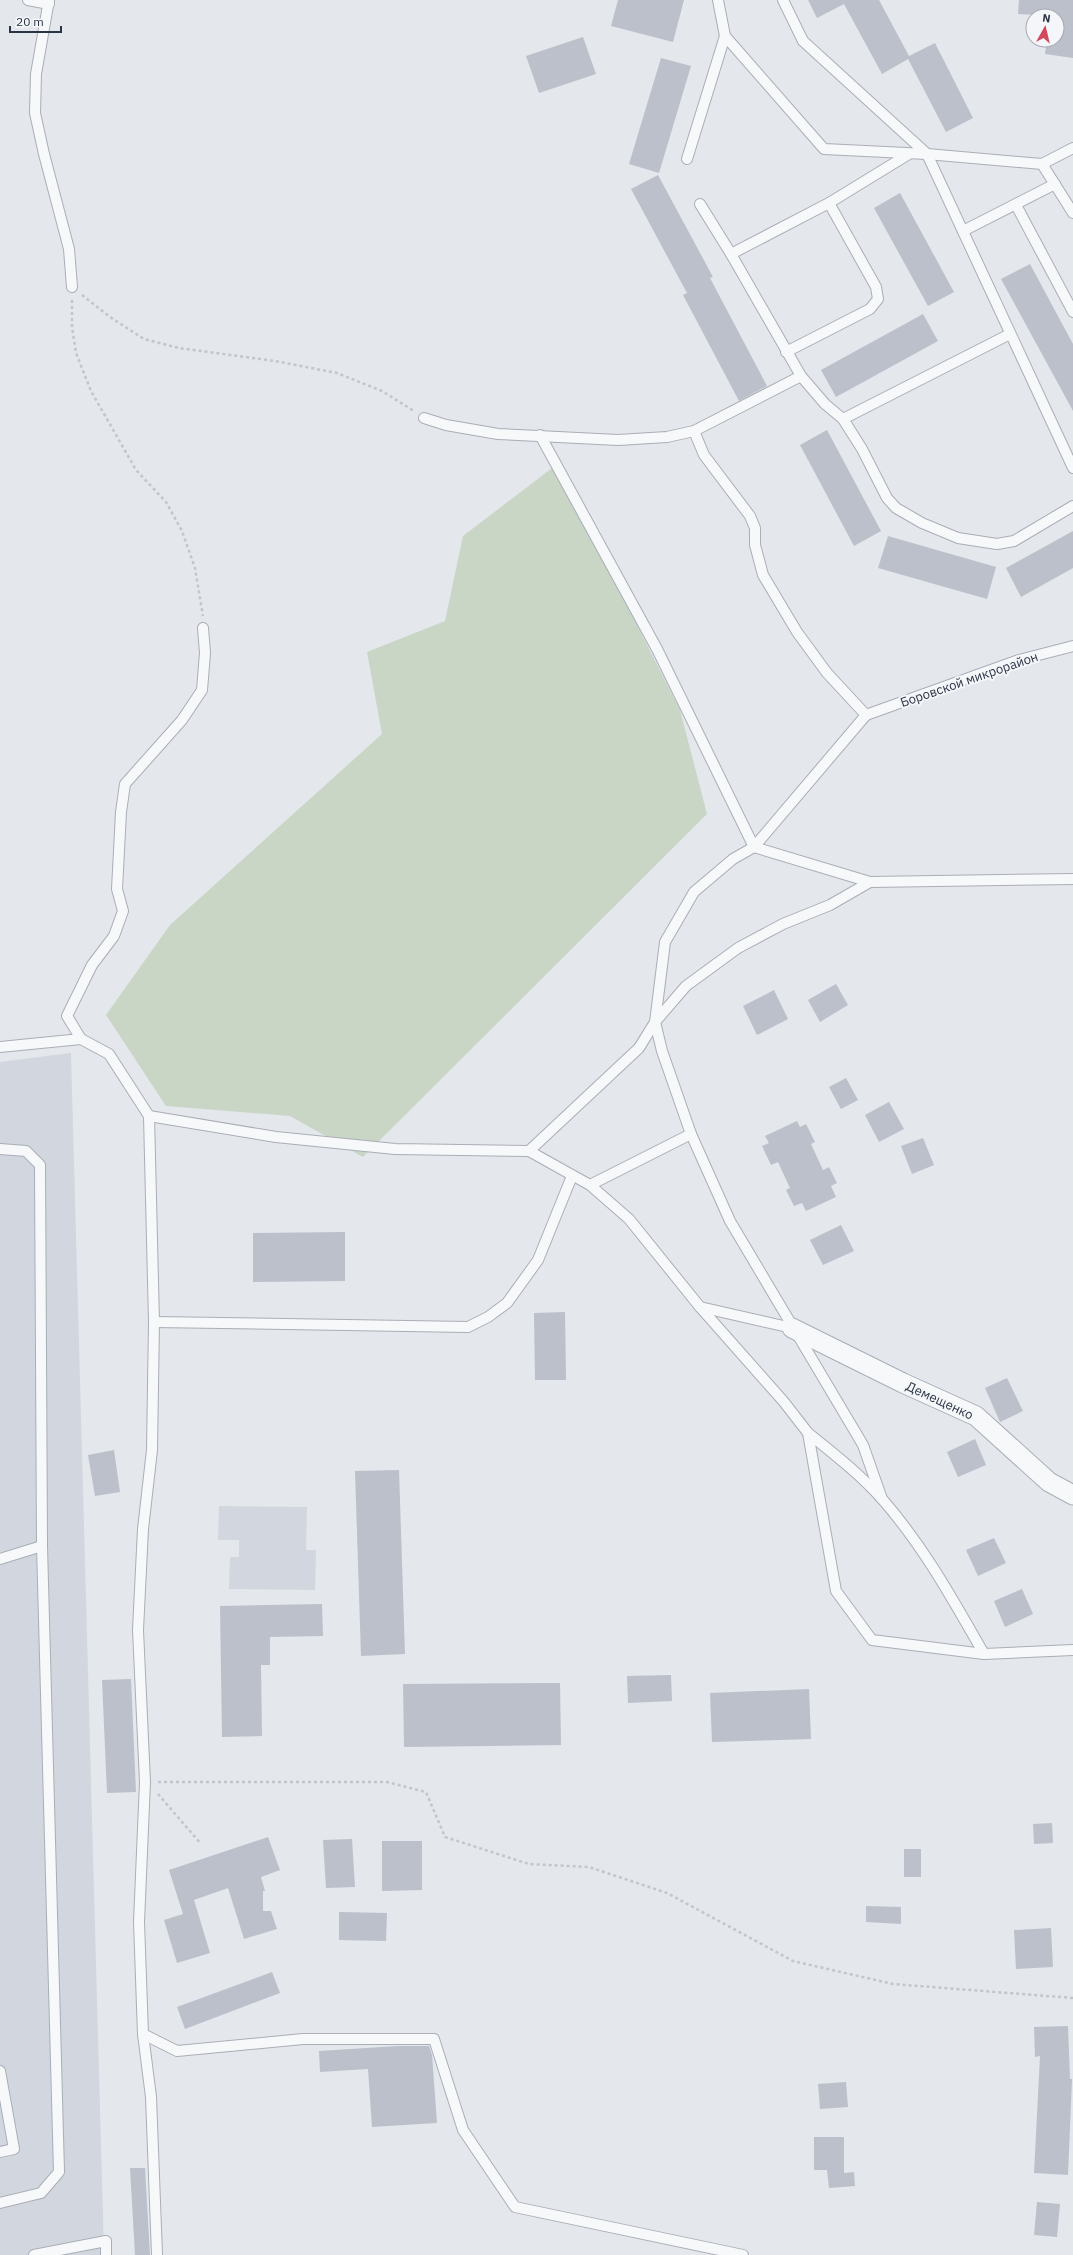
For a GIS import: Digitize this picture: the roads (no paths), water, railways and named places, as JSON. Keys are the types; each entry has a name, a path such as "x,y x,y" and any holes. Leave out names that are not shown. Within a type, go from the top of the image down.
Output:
{"street":[{"name":"Демещенко","path":"792,1328 902,1383 976,1416 1049,1482 1073,1495"}],"lane":[{"path":"28,0 49,2 36,74 36,113 44,154 69,249 72,287"},
{"path":"687,159 725,36 718,0"},
{"path":"783,0 803,42 927,154 1073,468"},
{"path":"725,36 824,149 927,154 1042,164 1073,148"},
{"path":"732,254 829,203 909,154"},
{"path":"1042,164 1073,213"},
{"path":"963,231 1055,184"},
{"path":"786,352 870,309 878,300 876,287 829,203"},
{"path":"700,204 732,254 786,352 801,376 825,404 843,419 862,448 887,498 896,508 907,516 958,538 997,544 1014,541 1073,506"},
{"path":"1016,205 1073,312"},
{"path":"843,419 1010,334"},
{"path":"424,418 446,425 498,434 618,440 667,437 694,430 801,376"},
{"path":"694,430 704,455 750,516 756,528 755,544 763,575 797,632 827,673 866,715 754,847 733,859 694,892 665,942 655,1022 662,1051 691,1134 730,1220 753,1257 792,1328 863,1445 882,1500"},
{"path":"540,435 657,649 754,847 870,882 1073,879"},
{"path":"157,2255 151,2098 143,2034 139,1922 145,1782 138,1630 144,1529 152,1450 154,1322 149,1116 109,1054 81,1039 67,1016 92,965 114,936 123,911 117,889 121,812 125,784 182,720 202,690 205,653 203,628"},
{"name":"Боровской микрорайон","path":"866,715 1019,660 1073,646"},
{"path":"529,1151 640,1048 655,1022 686,986 738,948 783,924 830,905 870,882"},
{"path":"0,1047 81,1039"},
{"path":"149,1116 276,1137 395,1149 529,1151 590,1185 628,1219 700,1306 784,1402 808,1433 842,1461 882,1500 907,1529 941,1578 984,1654"},
{"path":"590,1185 691,1134"},
{"path":"0,1149 26,1151 40,1165 42,1546 59,2172 40,2193 0,2203"},
{"path":"154,1322 468,1327 488,1317 508,1303 538,1260 572,1176"},
{"path":"700,1306 792,1328"},
{"path":"808,1433 836,1591 872,1640 984,1654 1073,1650"},
{"path":"0,1559 42,1546"},
{"path":"143,2034 177,2051 303,2039 434,2039 463,2130 515,2207 742,2255"},
{"path":"0,2071 14,2149 0,2152"},
{"path":"34,2255 106,2241 106,2255"}]}
